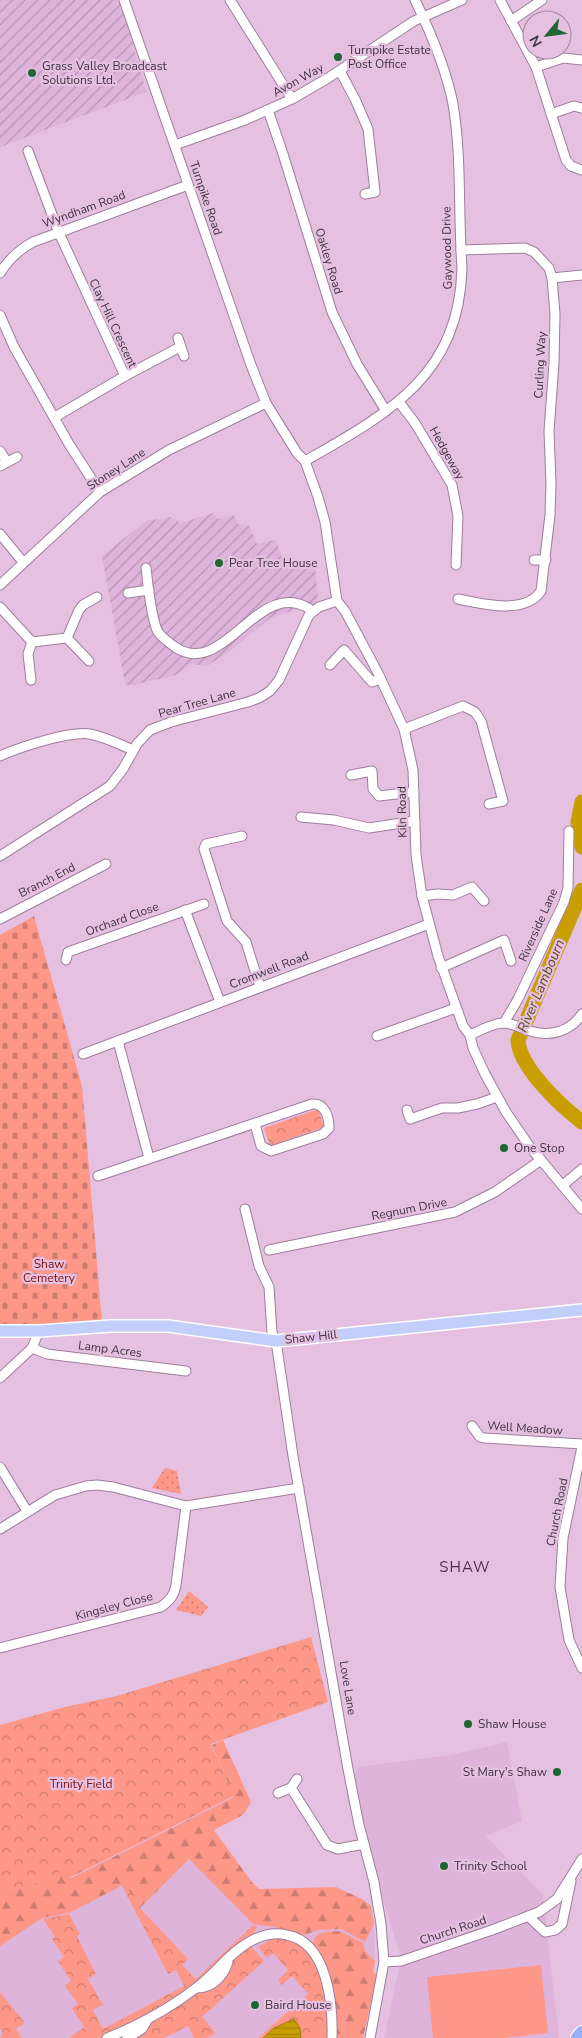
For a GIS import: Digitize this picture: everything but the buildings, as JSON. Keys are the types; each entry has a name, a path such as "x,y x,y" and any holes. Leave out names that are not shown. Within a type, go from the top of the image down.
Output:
{"highway":[{"path":"578,2038 582,2033"}],"main road":[{"name":"Shaw Hill","path":"0,1331 40,1331 111,1326 168,1326 276,1341 582,1310"}],"street":[{"name":"Turnpike Road","path":"124,0 238,330 266,404"},
{"path":"230,0 292,99"},
{"name":"Gaywood Drive","path":"305,461 386,411 416,386 433,366 452,331 458,311 461,285 461,250 458,144 452,102 439,54 415,0"},
{"name":"Avon Way","path":"174,145 268,110 292,99 340,71 423,16 462,0"},
{"path":"500,0 536,67 566,160 571,166 582,170"},
{"path":"511,21 542,0"},
{"path":"536,67 563,58 582,60"},
{"path":"340,71 368,129 375,192 365,194"},
{"path":"551,114 574,106 581,108"},
{"name":"Oakley Road","path":"268,110 284,154 332,312 357,364 386,411"},
{"name":"Clay Hill Crescent","path":"28,151 59,233 125,376 55,417"},
{"name":"Wyndham Road","path":"0,273 10,258 20,249 33,242 188,185"},
{"name":"Curling Way","path":"458,599 468,606 512,606 528,603 536,599 541,591 546,560 551,484 549,430 555,336 552,278 549,268 542,259 534,252 525,248 461,250"},
{"path":"552,278 582,275"},
{"path":"0,315 14,347 100,492"},
{"path":"125,376 179,342 184,356"},
{"name":"Hedgeway","path":"399,402 415,423 452,485 458,516 452,553 456,565"},
{"name":"Kiln Road","path":"266,404 297,452 305,461 325,522 337,601 345,611 404,729 411,755 417,869 422,896 441,968 463,1026 470,1035 475,1054 497,1097 514,1125 582,1209"},
{"name":"Stoney Lane","path":"0,584 100,492 170,450 266,404"},
{"path":"0,451 3,464 17,457"},
{"path":"0,534 23,562"},
{"path":"534,560 546,560"},
{"path":"146,568 159,632 169,643 182,652 199,654 218,646 271,606 285,602 302,604 312,612 337,601"},
{"path":"128,594 149,590"},
{"path":"67,638 79,610 83,605 97,597"},
{"path":"0,607 32,642"},
{"name":"Pear Tree Lane","path":"0,856 110,786 146,734 154,728 248,702 265,695 279,680 306,620 312,612"},
{"path":"32,642 67,638"},
{"path":"67,638 88,661"},
{"path":"31,680 28,654 32,642"},
{"path":"330,665 344,650 372,682 380,678"},
{"path":"404,729 463,706 475,712 481,721 503,801 489,804"},
{"path":"0,756 59,738 80,734 99,736 134,750"},
{"path":"351,775 372,771 373,789 379,796 414,792"},
{"path":"301,817 334,820 369,828 415,821"},
{"name":"Riverside Lane","path":"507,1024 564,902 568,888 569,831"},
{"path":"242,836 206,844 204,849 227,921 246,942 260,987"},
{"name":"Branch End","path":"0,919 106,864"},
{"path":"422,896 452,895 472,887 484,902"},
{"name":"Orchard Close","path":"64,953 204,904"},
{"path":"185,910 220,1002"},
{"name":"Cromwell Road","path":"83,1054 429,924"},
{"path":"441,968 504,940 511,961"},
{"path":"377,1036 456,1008"},
{"path":"470,1035 494,1025 507,1024 544,1034 560,1032 573,1024 582,1014"},
{"path":"118,1040 149,1158"},
{"path":"407,1110 410,1119 441,1103 458,1108 478,1104 497,1097"},
{"path":"98,1176 317,1103 321,1105 325,1112 329,1128 323,1134 271,1151 261,1146 255,1124"},
{"name":"Regnum Drive","path":"270,1250 455,1212 495,1192 541,1160"},
{"path":"563,1184 582,1169"},
{"name":"Love Lane","path":"245,1209 259,1266 269,1287 272,1333 276,1341 299,1488 356,1810 374,1882 381,1924 384,1962 370,2038"},
{"path":"0,1378 32,1348 40,1331"},
{"name":"Lamp Acres","path":"32,1348 47,1354 186,1371"},
{"name":"Well Meadow","path":"472,1426 480,1437 484,1438 582,1446"},
{"name":"Church Road","path":"582,1446 579,1479 563,1538 560,1587 569,1640 582,1668"},
{"path":"0,1467 27,1511"},
{"path":"0,1529 27,1511 64,1491 97,1485 113,1487 186,1506 299,1488"},
{"name":"Kingsley Close","path":"0,1648 161,1607 168,1602 174,1593 176,1585 186,1506"},
{"path":"278,1793 291,1788 297,1779"},
{"path":"291,1788 326,1845 338,1849 364,1844"},
{"name":"Church Road","path":"384,1962 401,1961 539,1912 557,1900 582,1859"},
{"name":"Church Road","path":"528,1916 545,1932 555,1930 562,1924 573,1873"},
{"path":"107,2038 148,2019 197,1988 250,1941 276,1933 291,1936 304,1942 318,1959 326,1978 332,2011 332,2038"},
{"path":"126,2038 142,2029 148,2019"}],"shaded area":[{"path":"0,0 121,0 146,92 0,147"},
{"path":"213,513 218,519 234,515 238,524 249,526 257,544 276,540 285,567 315,566 318,600 312,605 270,618 229,652 207,666 191,664 176,675 129,686 125,684 102,556 146,521 171,517 181,523"},
{"name":"Trinity School","path":"507,1742 522,1821 486,1836 543,1895 559,2038 384,2038 401,1959 365,1837 355,1775 358,1767 450,1755"},
{"path":"185,1843 259,1892 370,1909 375,1940 375,1959 358,2038 0,2038 0,1909"},
{"path":"294,2019 300,2028 301,2038 263,2038 274,2028"}],"green space":[{"name":"Shaw Cemetery","path":"34,916 82,1086 102,1322 0,1325 0,935"},
{"path":"318,1109 324,1127 270,1146 264,1128"},
{"path":"165,1468 177,1471 181,1494 152,1488"},
{"path":"189,1591 208,1607 201,1616 176,1610"},
{"name":"Trinity Field","path":"311,1637 328,1702 211,1744 234,1796 71,1877 57,1872 40,1882 0,1893 0,1725 65,1707 117,1696"},
{"path":"223,1740 251,1802 243,1815 214,1830 251,1881 259,1889 336,1887 364,1900 371,1906 374,1924 365,1942 341,1929 318,1930 299,1937 276,1932 275,1927 253,1924 189,1859 142,1906 123,1885 69,1913 42,1918 0,1946 0,1893 40,1882 35,1834 71,1878 234,1797 212,1745"},
{"path":"124,1885 142,1906 140,1908 188,1959 182,1965 196,1979 253,1925 257,1926 254,1933 255,1939 197,1988 106,2038 69,2038 84,2027 72,2008 78,2004 65,1986 71,1981 58,1961 64,1957 52,1939 55,1937 43,1919 69,1914 80,1934 77,1936 96,1974 88,1979 103,2005 93,2010 103,2029 184,1986 176,1970 168,1974 122,1886"},
{"path":"340,1931 363,1943 365,1951 375,1961 373,1972 377,1975 363,2038 334,2038 313,1944 314,1939 319,1934"},
{"path":"284,1936 303,1944 324,1977 331,2038 258,2038 308,1994 292,1976 282,1985 278,1980 288,1970 273,1953 267,1958 258,1947 275,1937"},
{"path":"249,1943 264,1961 202,2017 216,2033 207,2038 194,2038 188,2026 164,2038 128,2038 148,2019"},
{"path":"541,1965 548,2033 504,2038 433,2038 427,1977"},
{"path":"0,1992 25,2023 16,2029 22,2038 0,2038 3,2032 0,2029"}],"waterway":[{"name":"River Lambourn","path":"582,802 578,822 582,847"},
{"name":"River Lambourn","path":"582,890 518,1040 520,1051 533,1074 563,1106 582,1122"}],"place":[{"name":"Turnpike Estate Post Office","path":"338,57"},
{"name":"Grass Valley Broadcast Solutions Ltd.","path":"32,73"},
{"name":"Pear Tree House","path":"219,563"},
{"name":"One Stop","path":"504,1148"},
{"name":"Shaw House","path":"468,1724"},
{"name":"St Mary's Shaw","path":"557,1772"},
{"name":"Trinity School","path":"444,1866"},
{"name":"Baird House","path":"255,2005"}],"district":[{"name":"SHAW","path":"465,1567"}]}
